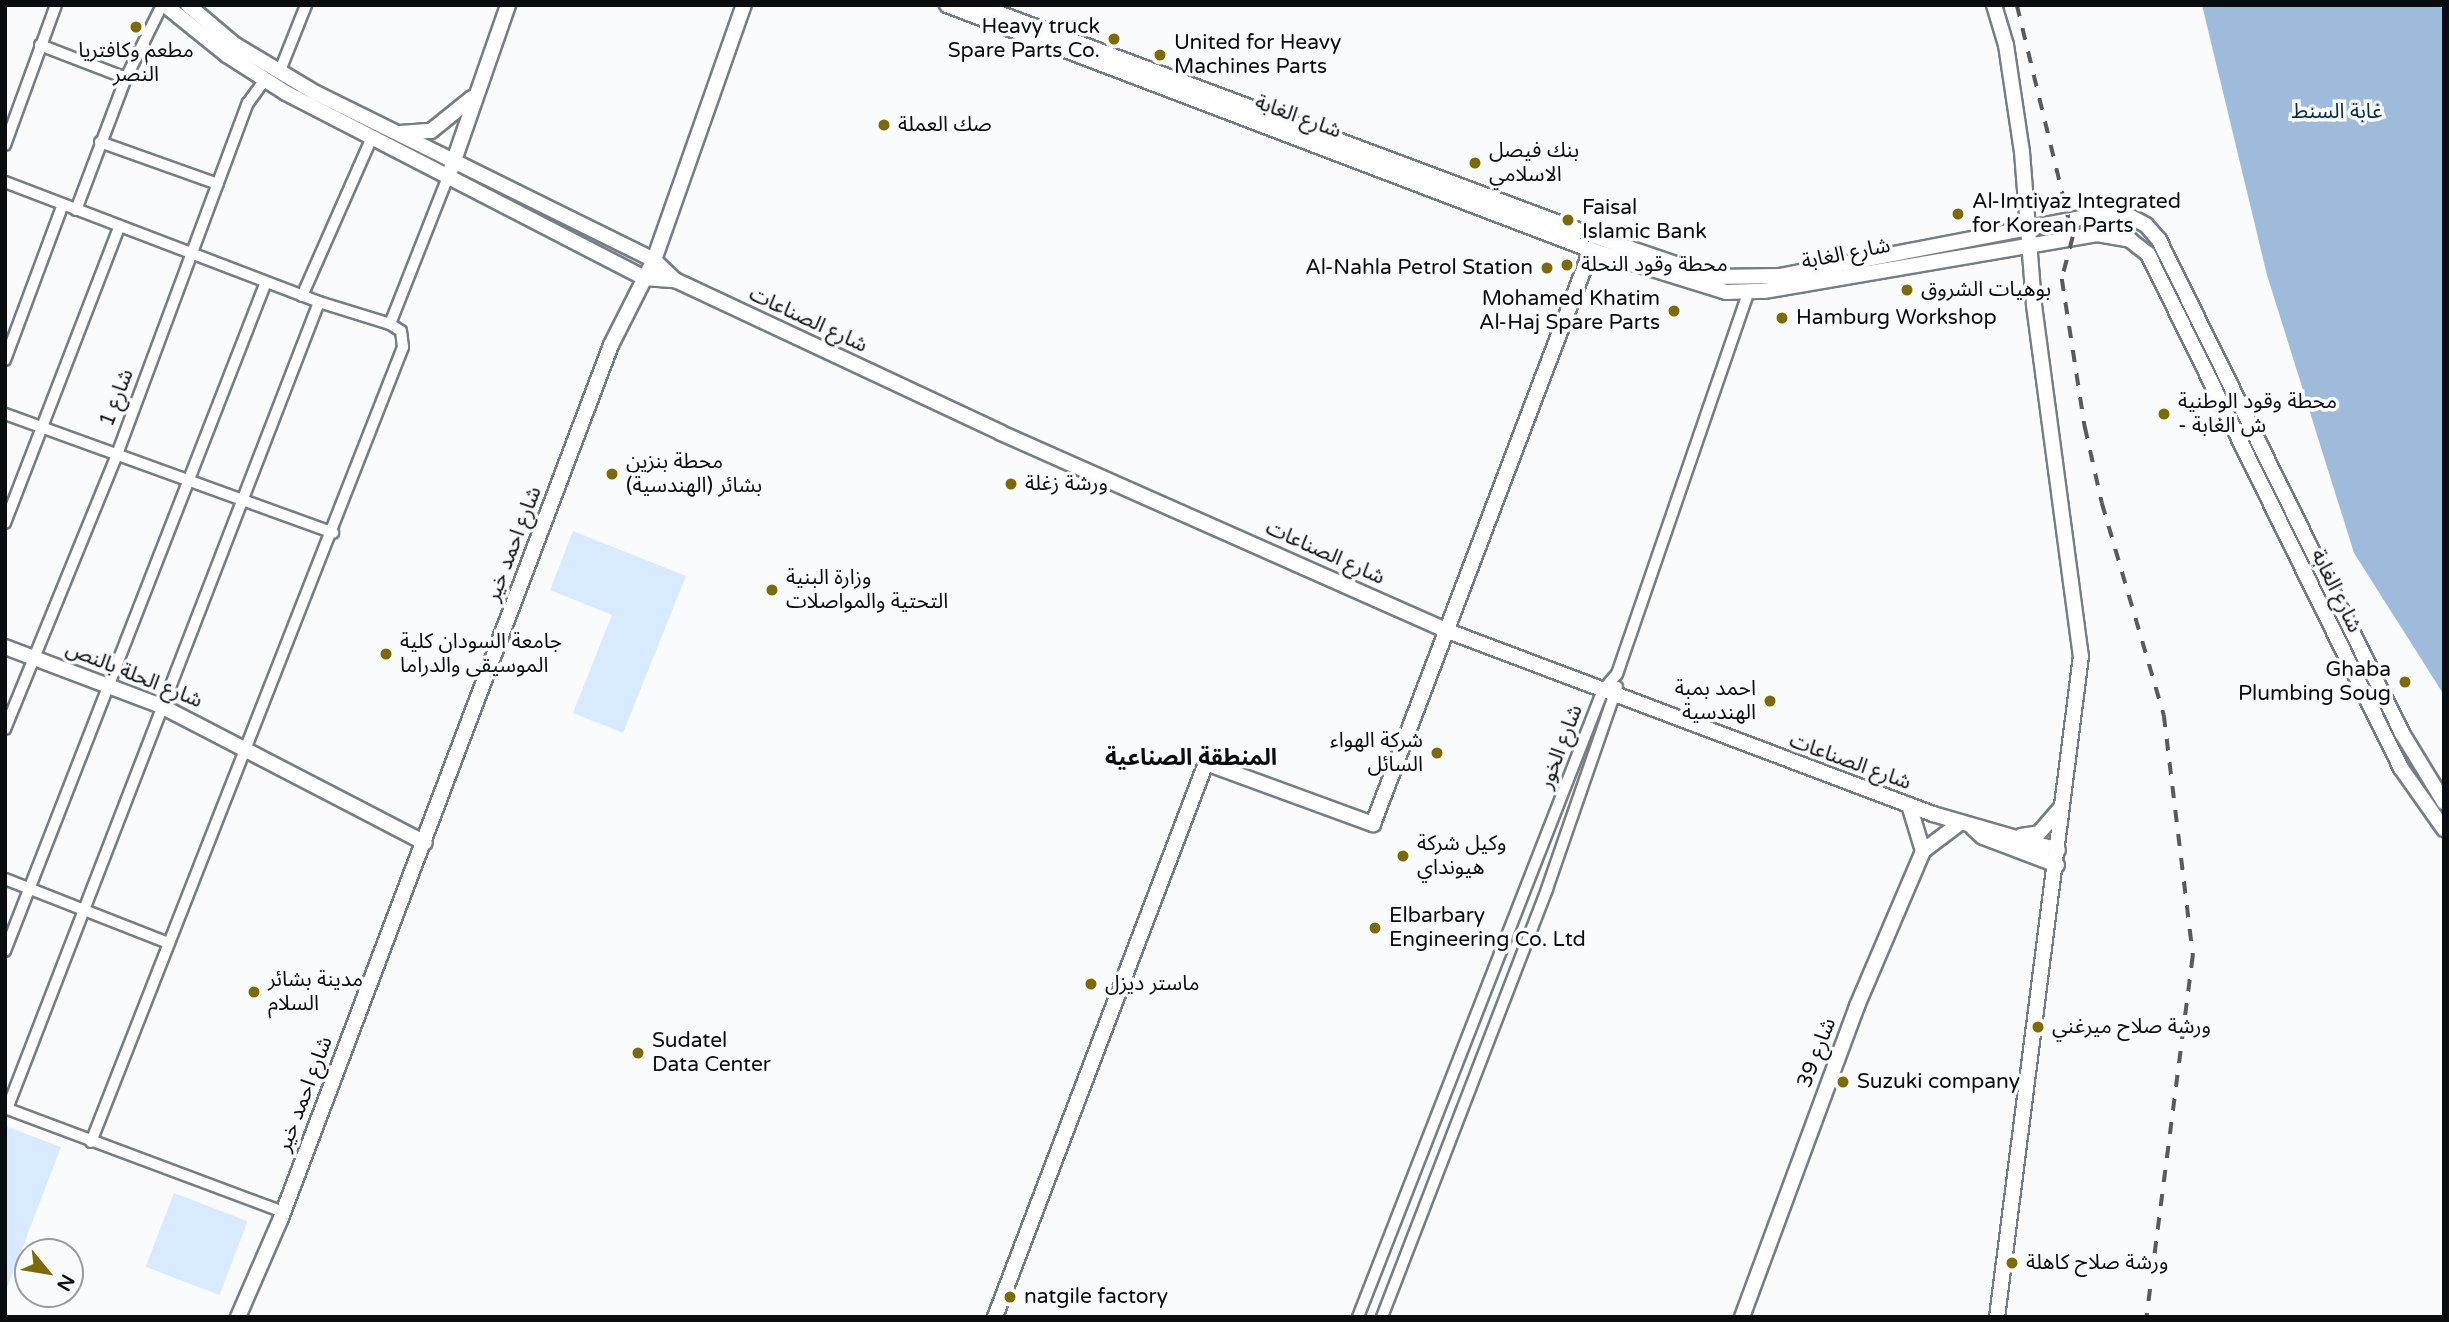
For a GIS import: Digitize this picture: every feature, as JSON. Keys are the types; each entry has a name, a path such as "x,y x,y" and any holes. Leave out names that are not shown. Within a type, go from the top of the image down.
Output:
{"main road":[{"path":"164,5 264,81 644,278 675,280"},
{"path":"188,5 279,73 654,260 675,280"},
{"path":"448,177 473,98 508,5"},
{"name":"شارع احمد خير","path":"238,1317 282,1215 425,843 611,345 654,260 744,5"},
{"name":"شارع الغابة","path":"947,5 1591,250 1707,288 1748,293 2029,237 2101,214 2131,217 2155,232 2402,733 2444,802"},
{"name":"شارع الغابة","path":"977,5 1594,236 1714,277 1763,278 2029,237 2111,234 2130,240 2148,254 2389,744 2444,829"},
{"path":"1994,5 2011,75 2060,509 2080,638 2057,858 1997,1317"},
{"path":"395,133 431,131 473,98"},
{"path":"995,1317 1206,763 1373,824 1591,250"},
{"name":"شارع الصناعات","path":"675,280 1001,433 1445,630 1967,825"},
{"name":"شارع الحلة بالنص","path":"5,647 107,683 161,706 246,747 425,843"},
{"path":"1909,805 1923,851"},
{"path":"2009,835 2039,833 2063,806"},
{"path":"1967,825 1983,837 2057,858"},
{"path":"1967,825 2009,835 2057,858"},
{"name":"شارع 39","path":"1742,1317 1857,1006 1923,851 1967,825"},
{"name":"شارع احمد خير","path":"248,1317 280,1233 282,1215"}],"street":[{"path":"5,145 56,5"},
{"path":"76,210 125,78 164,5"},
{"path":"279,73 306,5"},
{"path":"40,45 125,78"},
{"name":"شارع 1","path":"5,729 116,457 248,103 264,81"},
{"path":"302,296 372,138"},
{"path":"100,142 218,184"},
{"path":"390,324 448,177"},
{"path":"5,182 302,296 390,324 401,331 403,347 333,533 91,1142"},
{"path":"5,360 63,204"},
{"path":"5,523 119,227"},
{"path":"5,951 186,481 267,282"},
{"name":"شارع الخور","path":"1358,1317 1603,690 1616,674 1748,293"},
{"path":"282,1215 6,1108 319,302"},
{"path":"5,414 116,457 333,533"},
{"path":"1382,1317 1513,980 1617,696 1616,674"},
{"path":"5,879 168,943"},
{"path":"1494,972 1513,980"}],"shaded area":[{"path":"573,531 686,576 623,733 573,713 612,615 550,590"},
{"path":"5,1126 61,1147 26,1238 14,1238 14,1270 5,1293"},
{"path":"174,1193 248,1221 219,1295 146,1267"}],"green space":[{"name":"غابة السنط","path":"2202,5 2444,5 2444,695 2354,553 2267,275"}],"railway":[{"path":"2017,5 2073,237 2062,279 2085,427 2102,503 2164,715 2193,956 2147,1317"}],"place":[{"name":"مطعم وكافتريا النصر","path":"136,27"},
{"name":"Heavy truck Spare Parts Co.","path":"1114,39"},
{"name":"United for Heavy Machines Parts","path":"1160,55"},
{"name":"صك العملة","path":"884,125"},
{"name":"بنك فيصل الاسلامي","path":"1475,163"},
{"name":"Al-Imtiyaz Integrated for Korean Parts","path":"1958,214"},
{"name":"Faisal Islamic Bank","path":"1568,220"},
{"name":"محطة وقود النحلة","path":"1567,265"},
{"name":"Al-Nahla Petrol Station","path":"1547,268"},
{"name":"بوهيات الشروق","path":"1907,290"},
{"name":"Mohamed Khatim Al-Haj Spare Parts","path":"1674,311"},
{"name":"Hamburg Workshop","path":"1782,318"},
{"name":"محطة وقود الوطنية - ش الغابة","path":"2164,414"},
{"name":"محطة بنزين بشائر (الهندسية)","path":"612,474"},
{"name":"ورشة زغلة","path":"1011,484"},
{"name":"وزارة البنية التحتية والمواصلات","path":"772,590"},
{"name":"جامعة السودان كلية الموسيقى والدراما","path":"386,654"},
{"name":"Ghaba Plumbing Soug","path":"2405,682"},
{"name":"احمد بمبة الهندسية","path":"1770,701"},
{"name":"شركة الهواء السائل","path":"1437,753"},
{"name":"وكيل شركة هيونداي","path":"1403,856"},
{"name":"Elbarbary Engineering Co. Ltd","path":"1375,928"},
{"name":"ماستر ديزل","path":"1091,984"},
{"name":"مدينة بشائر السلام","path":"254,992"},
{"name":"ورشة صلاح ميرغني","path":"2038,1027"},
{"name":"Sudatel Data Center","path":"638,1053"},
{"name":"Suzuki company","path":"1843,1082"},
{"name":"ورشة صلاح كاهلة","path":"2012,1263"},
{"name":"natgile factory","path":"1010,1297"}],"district":[{"name":"المنطقة الصناعية","path":"1191,758"}]}
